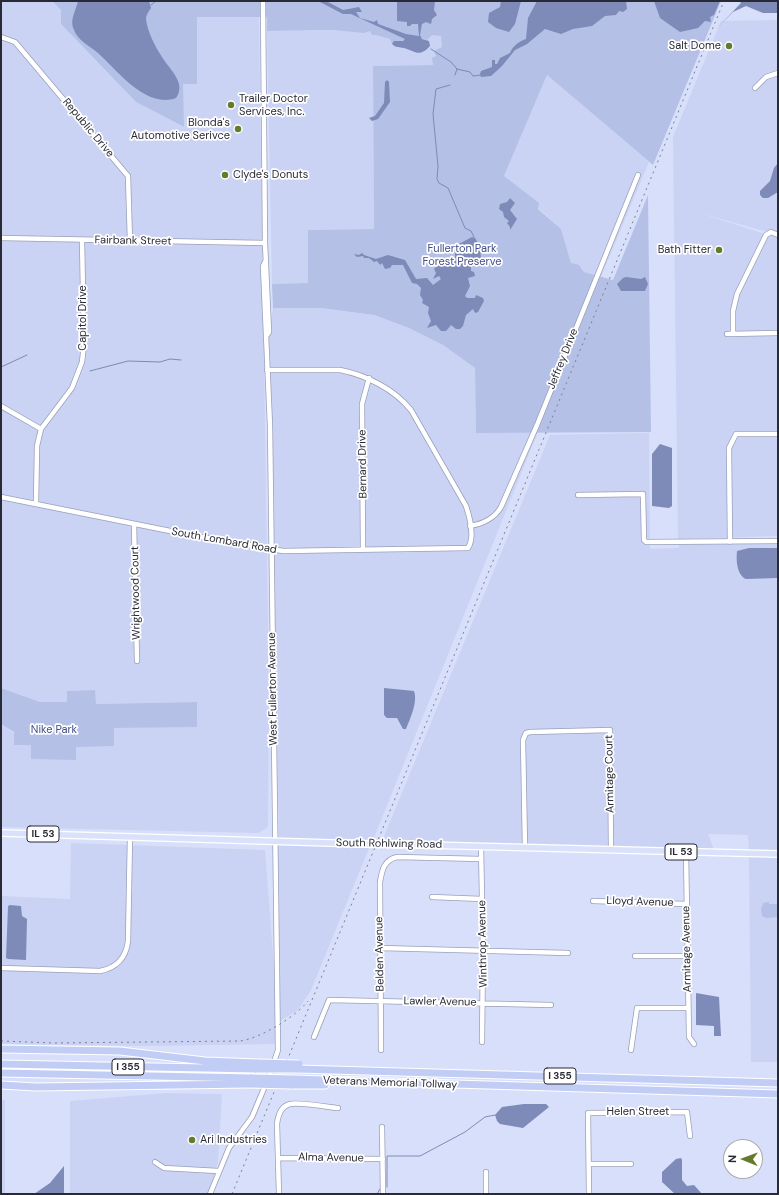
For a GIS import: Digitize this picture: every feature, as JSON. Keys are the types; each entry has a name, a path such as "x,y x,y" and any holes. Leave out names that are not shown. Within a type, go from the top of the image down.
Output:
{"highway":[{"path":"1,1048 120,1050 257,1066"},
{"name":"Veterans Memorial Tollway","path":"1,1064 257,1066 776,1082"},
{"name":"Veterans Memorial Tollway","path":"1,1073 251,1081 389,1083 778,1094"},
{"path":"1,1085 36,1087 251,1081"}],"main road":[{"name":"South Rohlwing Road","path":"1,833 778,854"}],"street":[{"name":"West Fullerton Avenue","path":"210,1194 218,1171 229,1148 252,1116 276,1058 278,1042 267,335 265,333 263,266 265,262 265,243 263,1"},
{"name":"Republic Drive","path":"1,37 15,42 128,176 130,241"},
{"path":"755,88 766,77 778,73"},
{"name":"Jeffrey Drive","path":"470,526 487,520 495,515 501,507 537,425 638,175"},
{"path":"733,334 733,310 737,294 766,234 771,232 778,235"},
{"name":"Fairbank Street","path":"1,238 265,243"},
{"name":"Capitol Drive","path":"36,504 37,446 41,429 72,388 82,362 84,345 82,240"},
{"path":"727,334 778,333"},
{"path":"267,370 340,370 369,378 400,398 411,410 463,499 468,513 470,526"},
{"name":"Bernard Drive","path":"363,550 362,404 369,378"},
{"path":"1,406 41,429"},
{"path":"730,542 729,448 736,434 778,434"},
{"path":"578,495 643,494 644,540 650,543 778,540"},
{"name":"South Lombard Road","path":"1,497 134,524 283,551 468,548 471,542 470,526"},
{"name":"Wrightwood Court","path":"134,524 137,661"},
{"name":"Armitage Court","path":"525,847 523,740 526,733 610,730 611,850"},
{"path":"1,968 100,971 119,962 126,950 128,941 130,837"},
{"name":"Winthrop Avenue","path":"481,846 483,951 482,1042"},
{"name":"Armitage Avenue","path":"686,852 689,1037 694,1044"},
{"name":"Belden Avenue","path":"381,1050 380,882 382,870 388,860 397,857 481,859"},
{"path":"432,897 482,899"},
{"name":"Lloyd Avenue","path":"593,901 687,904"},
{"path":"380,948 568,953"},
{"path":"635,956 688,956"},
{"name":"Lawler Avenue","path":"314,1037 329,1000 551,1005"},
{"path":"631,1050 637,1008 688,1008"},
{"path":"279,1194 278,1116 284,1107 290,1104 338,1108"},
{"name":"Helen Street","path":"589,1164 588,1113 688,1112 690,1136"},
{"path":"382,1128 383,1194"},
{"name":"Alma Avenue","path":"278,1158 383,1159"},
{"path":"155,1162 164,1168 218,1171"},
{"path":"589,1194 589,1164 631,1164"},
{"path":"486,1172 486,1194"}],"shaded area":[{"path":"1,1 52,1 61,10 61,24 136,102 183,127 183,84 197,84 197,17 259,17 269,692 268,824 267,828 258,833 1,827 1,724 31,745 76,760 76,747 114,728 197,726 196,702 95,704 95,690 67,691 67,702 40,702 1,688"},
{"path":"78,1 149,1 151,8 146,19 148,29 157,49 176,76 179,92 176,98 165,100 154,98 143,93 81,40 76,34 72,23"},
{"path":"318,1 328,2 343,10 359,7 362,12 356,12 360,18 374,22 377,20 378,24 406,34 419,36 418,24 407,26 407,22 397,21 397,1 435,1 434,10 437,15 432,19 431,24 426,22 422,24 420,35 422,39 429,41 430,46 420,53 396,47 392,44 394,41 403,41 405,39 351,14 343,14"},
{"path":"501,1 521,1 515,24 509,32 496,28 488,22 489,13 500,7"},
{"path":"537,1 626,1 627,9 623,12 619,11 616,15 605,16 592,26 573,29 561,34 545,29 527,44 515,50 502,66 491,76 481,77 481,71 492,67 492,60 495,60 495,64 497,64 500,58 510,53 516,44 526,39 528,18"},
{"path":"654,1 720,1 714,15 710,17 711,22 705,21 698,28 680,32 660,18"},
{"path":"739,1 778,1 778,13 763,13 746,6 733,12 718,27 741,3"},
{"path":"778,20 778,235 696,212 778,238 778,536 678,539 673,137 721,21"},
{"path":"442,29 443,65 373,66 374,229 308,230 308,283 272,284 267,31"},
{"path":"547,75 649,162 601,277 584,272 582,268 571,263 561,229 504,176"},
{"path":"387,80 389,82 390,102 378,119 372,121 369,118 375,116 384,103 385,82"},
{"path":"778,163 778,192 768,198 763,198 760,195 760,191 770,181 774,168"},
{"path":"510,198 515,203 510,210 517,219 510,230 507,223 509,221 504,217 503,212 499,209 500,204 507,202"},
{"path":"472,237 475,238 480,246 481,260 475,262 474,259 471,260 471,271 474,272 475,276 468,278 470,286 465,296 467,298 475,298 476,295 483,298 484,301 478,312 475,313 473,309 466,315 463,326 460,329 456,329 451,325 446,331 441,331 436,325 427,328 431,321 428,313 429,307 422,303 423,300 420,295 421,288 417,284 412,283 403,265 392,265 390,268 385,269 382,263 380,265 377,261 374,262 369,258 364,258 363,256 357,257 354,254 359,255 362,253 376,259 388,255 405,260 416,279 427,278 433,285 441,279 439,276 433,279 436,273 434,269 441,261 453,261 455,257 455,246"},
{"path":"626,277 641,279 645,277 648,284 645,291 621,291 617,284"},
{"path":"273,308 321,308 374,315 409,328 443,345 475,368 476,432 538,432 373,840 279,838 269,337"},
{"path":"649,433 650,549 679,548 679,544 778,542 778,852 749,851 748,835 708,834 714,850 382,841 550,435"},
{"path":"660,444 672,448 672,506 669,508 652,506 652,454"},
{"path":"749,548 778,548 778,578 746,579 743,577 738,567 737,551"},
{"path":"384,688 414,691 414,705 406,729 403,729 397,718 387,718 384,715"},
{"path":"71,843 265,850 274,968 276,1044 146,1046 1,1044 1,896 70,899"},
{"path":"278,843 370,846 311,990 298,1010 280,1021"},
{"path":"749,856 778,856 778,1062 751,1062"},
{"path":"9,905 21,906 22,916 27,919 26,960 6,958"},
{"path":"696,993 719,997 721,1036 714,1036 714,1026 696,1025"},
{"path":"167,1093 222,1094 218,1162 208,1194 70,1194 70,1101"},
{"path":"1,1100 5,1100 5,1194 1,1194"},
{"path":"524,1104 546,1104 549,1107 523,1128 500,1124 497,1121 495,1115 502,1107"},
{"path":"681,1158 682,1180 687,1186 694,1185 702,1194 675,1194 662,1182 662,1172 676,1159"},
{"path":"64,1166 64,1194 34,1194 50,1183"}],"green space":[{"name":"Fullerton Park Forest Preserve","path":"52,1 721,1 653,165 547,75 504,176 539,203 538,209 561,229 571,263 579,265 584,272 613,280 648,195 651,432 476,433 475,368 443,345 409,328 374,315 321,308 273,308 272,284 308,283 308,230 374,229 373,66 433,65 432,58 436,56 434,51 442,47 441,36 432,35 427,40 416,36 392,44 390,39 372,35 370,31 364,33 334,30 267,31 267,17 197,17 197,84 183,84 184,127 136,102 61,24 61,10"},
{"name":"Nike Park","path":"1,688 40,702 67,702 67,691 95,690 96,704 197,702 197,727 114,728 114,746 76,747 76,760 31,759 31,745 14,745 14,732 1,724"},
{"path":"769,902 769,904 778,904 778,917 766,918 762,916 761,909 763,903"}],"waterway":[{"path":"151,5 156,1"},
{"path":"431,49 451,62 457,69 470,72 473,76 481,75"},
{"path":"455,75 457,69"},
{"path":"450,85 436,89 433,114 438,166 437,179 439,183 448,188 465,228 471,231 474,237"},
{"path":"1,367 27,355"},
{"path":"90,371 128,361 160,362 170,359 181,360"},
{"path":"387,1187 387,1156 420,1156 465,1132 485,1117 495,1115"},
{"path":"377,1194 380,1189"}],"railway":[{"path":"232,1194 724,1"},
{"path":"1,1041 54,1043 240,1041 258,1036 277,1026 295,1014 308,1001"}],"place":[{"name":"Salt Dome","path":"729,46"},
{"name":"Trailer Doctor Services, Inc.","path":"231,105"},
{"name":"Blonda's Automotive Serivce","path":"238,129"},
{"name":"Clyde's Donuts","path":"225,175"},
{"name":"Bath Fitter","path":"719,250"},
{"name":"Ari Industries","path":"192,1140"}]}
